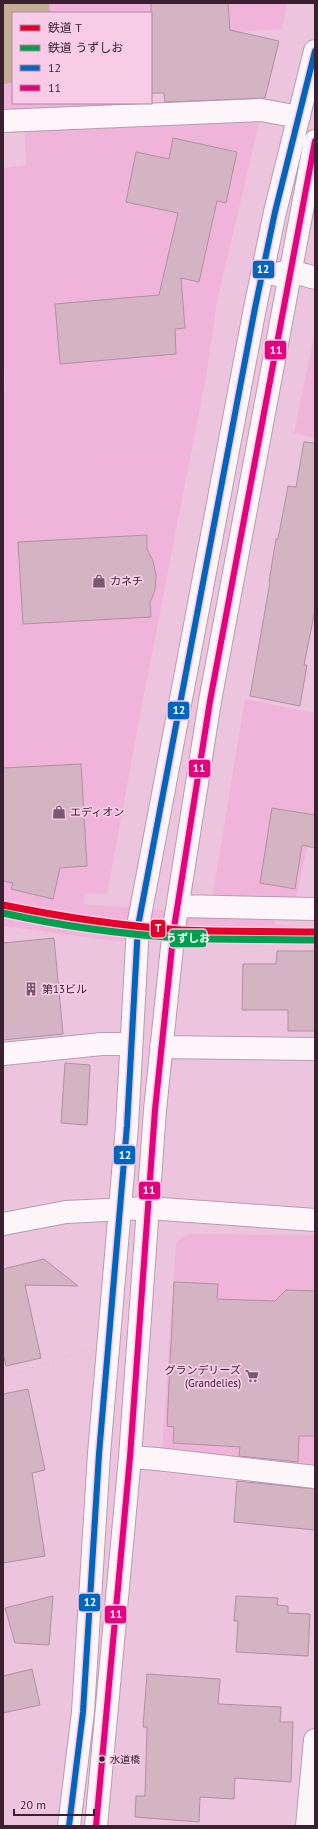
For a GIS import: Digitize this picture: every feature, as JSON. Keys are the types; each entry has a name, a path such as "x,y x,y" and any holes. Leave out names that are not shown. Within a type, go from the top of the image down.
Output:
{"street":[{"path":"69,1826 83,1712 99,1454 120,1209 138,926 257,296 270,242 275,212 315,51"},
{"path":"3,120 261,110 299,117"},
{"path":"96,1826 130,1457 161,1047 178,906 210,701 315,141"},
{"path":"270,242 281,266 291,272"},
{"path":"257,296 268,280 280,272 291,272 315,278"},
{"path":"178,906 315,909"},
{"path":"3,1054 102,1044 130,1044"},
{"path":"161,1047 315,1049"},
{"path":"120,1209 132,1190 153,1140"},
{"path":"3,1224 66,1212 148,1208 315,1220"},
{"path":"120,1209 132,1221 138,1232 145,1254"},
{"path":"130,1457 315,1477"},
{"path":"307,1826 315,1740"}],"path":[{"path":"3,460 139,448 200,456"},
{"path":"3,533 187,521"},
{"path":"3,1379 84,1350"}],"shaded area":[{"path":"3,3 287,3 282,29 152,36 152,12 12,12 12,104 126,104 127,108 3,114"},
{"path":"3,3 49,3 50,12 12,12 12,83 3,84"},
{"path":"261,115 217,301 207,371 140,715 107,894 86,893 83,904 208,913 275,915 275,925 295,926 296,942 205,940 115,941 3,926 3,393 6,392 3,350 3,168 26,165 24,124"},
{"path":"315,330 315,438 294,433"},
{"path":"245,699 315,713 315,814 295,902 212,900"},
{"path":"186,1235 315,1235 315,1467 162,1452 176,1242"}],"building":[{"path":"151,3 228,3 230,30 279,41 265,98 165,102 164,93 152,93"},
{"path":"173,138 237,152 226,203 217,201 199,282 181,278 185,328 175,329 176,354 60,364 55,304 159,295 178,213 126,202 136,152 169,159"},
{"path":"304,442 315,443 315,610 304,665 307,665 300,706 250,696 276,539 278,539 288,486 296,487"},
{"path":"147,535 147,549 153,561 156,575 155,590 150,603 151,617 23,624 18,542"},
{"path":"81,764 87,866 60,868 53,899 11,889 13,883 3,881 3,768"},
{"path":"272,808 315,815 315,848 302,845 295,889 260,883"},
{"name":"第13ビル","path":"54,938 63,1034 3,1040 3,943"},
{"path":"277,951 315,951 315,1031 288,1031 288,1010 242,1010 243,964 276,964"},
{"path":"65,1063 90,1065 87,1125 61,1123"},
{"path":"44,1259 78,1286 25,1285 41,1358 6,1366 3,1354 3,1269"},
{"path":"174,1282 218,1284 217,1299 275,1301 286,1290 315,1291 315,1436 299,1436 298,1462 239,1456 240,1447 173,1443 174,1427 167,1426"},
{"path":"28,1389 45,1470 32,1473 45,1556 3,1563 3,1394"},
{"path":"237,1481 315,1489 315,1530 234,1522"},
{"path":"53,1596 49,1645 15,1643 5,1608"},
{"path":"236,1596 278,1598 277,1605 288,1606 288,1613 310,1614 308,1656 236,1652 238,1621 234,1621"},
{"path":"32,1669 40,1705 3,1713 3,1676"},
{"path":"147,1674 220,1679 218,1704 281,1707 280,1722 293,1722 291,1782 235,1778 234,1799 200,1797 199,1822 135,1817 136,1796 145,1796 147,1727 143,1727"}],"rail line":[{"name":"T","path":"3,905 92,920 181,930 315,932"},
{"name":"うずしお","path":"3,913 69,926 181,938 315,940"}],"transit line":[{"name":"12","path":"69,1826 83,1712 99,1454 127,1126 138,926 255,308 275,212 315,51"},
{"name":"11","path":"96,1826 130,1457 155,1110 174,928 210,701 315,141"}],"place":[{"name":"カネチ","path":"99,581"},
{"name":"エディオン","path":"59,812"},
{"name":"第13ビル","path":"31,989"},
{"name":"グランデリーズ (Grandelies)","path":"252,1376"},
{"name":"水道橋","path":"102,1759"}]}
